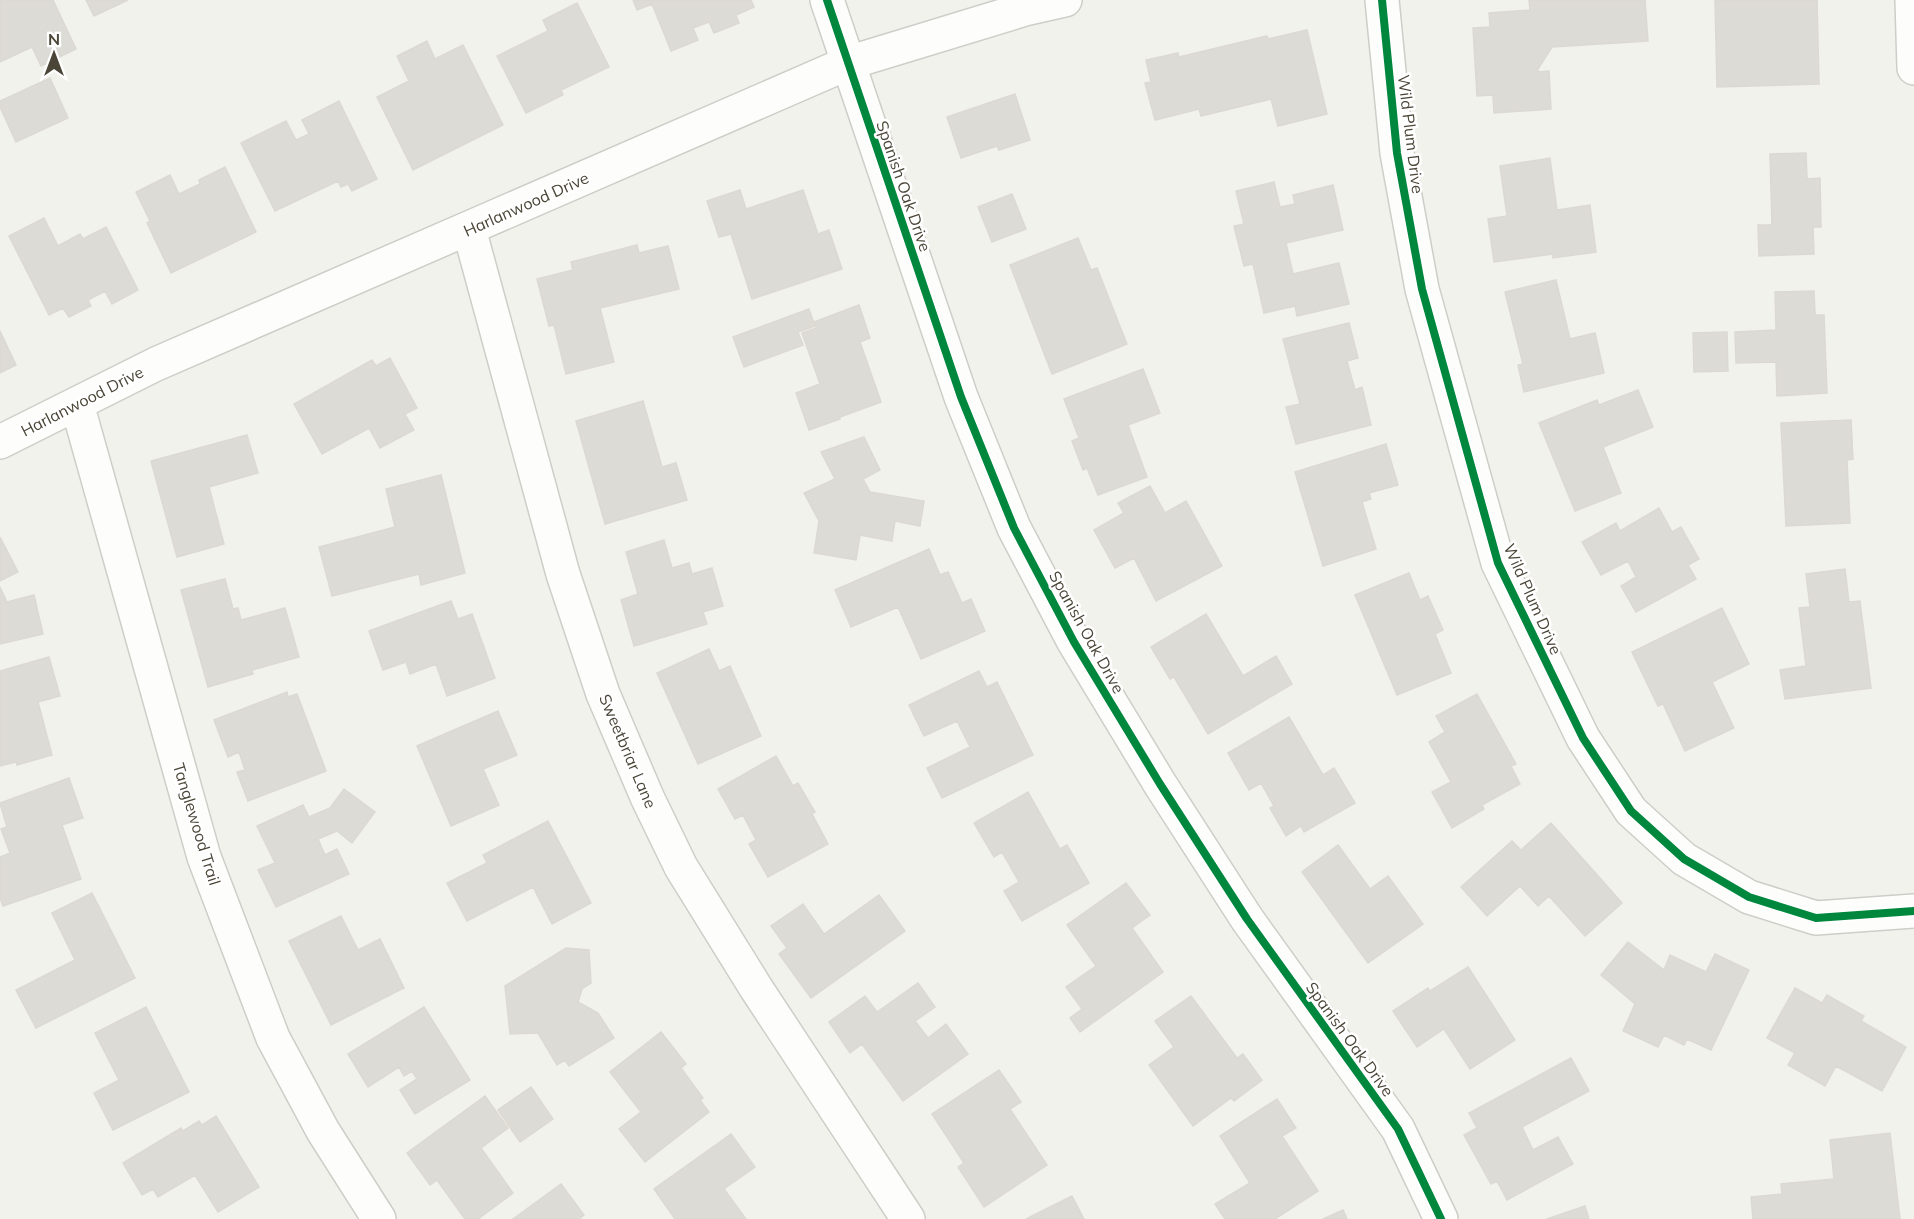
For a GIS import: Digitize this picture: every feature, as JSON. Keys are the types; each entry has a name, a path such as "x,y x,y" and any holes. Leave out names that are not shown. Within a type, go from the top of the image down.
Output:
{"street":[{"name":"Spanish Oak Drive","path":"827,0 962,397 1014,528 1074,642 1160,784 1247,919 1398,1129 1441,1219"},
{"name":"Harlanwood Drive","path":"0,442 156,364 848,63 1025,9 1065,0"},
{"name":"Wild Plum Drive","path":"1382,0 1397,153 1422,289 1498,563 1583,738 1631,811 1684,859 1749,897 1816,918 1914,911"},
{"path":"1912,0 1914,68"},
{"name":"Sweetbriar Lane","path":"469,229 563,574 603,694 648,799 681,867 756,988 908,1219"},
{"name":"Tanglewood Trail","path":"77,404 204,857 273,1038 323,1131 379,1219"}],"building":[{"path":"0,0 53,0 76,49 41,66 32,47 0,62"},
{"path":"86,0 128,0 94,16"},
{"path":"633,0 751,0 754,7 736,15 739,23 714,33 709,22 693,28 698,40 671,51 652,4 637,10"},
{"path":"1529,0 1645,0 1648,41 1552,47 1538,69 1538,72 1549,71 1551,109 1494,113 1493,95 1477,96 1473,28 1490,27 1489,13 1530,10"},
{"path":"1715,0 1817,0 1819,84 1717,87"},
{"path":"577,3 609,67 561,90 563,95 526,113 497,56 548,31 543,20"},
{"path":"1307,30 1327,114 1278,126 1271,99 1201,116 1199,109 1155,120 1145,83 1151,82 1146,60 1178,53 1179,57 1267,36 1268,39"},
{"path":"427,41 435,59 463,45 503,125 413,170 377,97 409,81 397,56"},
{"path":"50,78 68,118 16,142 0,107 0,101"},
{"path":"1015,94 1030,140 999,150 997,146 961,158 947,117"},
{"path":"339,101 377,179 352,191 348,184 341,187 338,181 275,211 241,143 286,121 296,140 309,134 302,120"},
{"path":"1806,153 1807,179 1820,178 1821,227 1813,227 1814,254 1759,256 1758,225 1772,225 1770,154"},
{"path":"1550,158 1557,210 1590,205 1596,252 1553,258 1553,254 1494,262 1488,219 1507,216 1500,166"},
{"path":"225,167 256,232 171,273 147,223 150,221 136,192 170,175 179,194 200,184 199,180"},
{"path":"1274,182 1280,207 1295,204 1293,195 1333,185 1343,230 1286,243 1293,274 1339,263 1349,304 1297,316 1295,306 1264,313 1253,264 1244,266 1234,226 1244,224 1236,191"},
{"path":"740,190 746,209 803,190 818,234 829,230 842,269 752,299 731,234 719,237 707,201"},
{"path":"1012,194 1026,229 992,242 978,207"},
{"path":"44,218 58,246 80,234 83,239 106,227 138,290 112,304 105,291 88,300 91,306 69,317 63,308 49,315 9,236"},
{"path":"1078,238 1091,270 1097,268 1127,344 1052,374 1010,265"},
{"path":"637,245 639,253 668,246 679,289 600,308 614,362 566,374 554,325 549,326 537,279 573,270 571,262"},
{"path":"1556,280 1570,339 1595,333 1604,373 1524,392 1518,365 1523,364 1505,292"},
{"path":"1814,291 1815,315 1824,315 1827,393 1777,396 1776,362 1736,363 1735,332 1776,330 1775,292"},
{"path":"859,305 870,338 860,342 881,402 809,430 796,393 820,384 802,333 816,328 814,322"},
{"path":"809,309 815,326 798,332 803,345 744,367 733,337"},
{"path":"1349,323 1358,358 1347,361 1355,390 1362,387 1371,425 1296,444 1286,407 1300,404 1283,339"},
{"path":"0,331 16,365 0,373"},
{"path":"1727,332 1728,371 1694,372 1693,333"},
{"path":"390,358 417,408 405,414 414,430 380,448 369,428 322,454 294,404 372,360 376,366"},
{"path":"1143,369 1160,413 1128,425 1147,477 1098,495 1087,468 1083,470 1072,441 1079,438 1064,399"},
{"path":"1638,390 1653,427 1603,447 1621,493 1575,511 1539,423 1597,400 1599,405"},
{"path":"643,401 662,467 676,463 687,500 605,524 576,421"},
{"path":"1851,420 1853,459 1847,460 1850,523 1786,526 1781,423"},
{"path":"247,435 258,473 209,487 224,544 177,557 151,461"},
{"path":"864,437 880,470 863,479 870,492 924,501 920,526 895,521 892,541 860,535 856,560 814,553 819,521 804,493 835,479 821,452"},
{"path":"1386,444 1398,485 1369,493 1371,499 1362,502 1376,549 1323,566 1295,472"},
{"path":"441,475 465,573 421,585 419,574 332,596 319,547 395,527 386,489"},
{"path":"1150,486 1165,513 1186,501 1222,566 1156,601 1134,558 1115,568 1094,530 1124,513 1118,503"},
{"path":"1659,508 1672,532 1681,527 1699,559 1688,565 1696,579 1636,612 1621,586 1636,577 1628,561 1601,575 1582,542 1616,523 1620,531"},
{"path":"0,537 18,572 0,581"},
{"path":"664,540 672,568 689,563 692,574 712,568 723,606 703,612 707,624 634,646 621,600 638,594 626,552"},
{"path":"929,549 940,575 948,572 962,603 971,599 985,631 921,659 898,607 851,627 835,590"},
{"path":"1845,569 1849,602 1860,601 1871,688 1785,699 1780,670 1806,666 1799,608 1810,607 1806,574"},
{"path":"1409,573 1420,600 1428,596 1443,630 1435,634 1451,673 1397,695 1355,595"},
{"path":"225,579 233,609 238,608 241,620 285,608 299,657 252,670 253,674 208,687 181,590"},
{"path":"0,587 7,602 34,595 43,634 0,644"},
{"path":"451,601 458,619 472,614 495,678 447,696 436,664 410,674 406,662 383,670 369,631"},
{"path":"1722,608 1749,664 1712,682 1734,728 1685,751 1663,704 1658,706 1632,652"},
{"path":"1206,614 1243,676 1276,656 1292,684 1208,734 1174,677 1170,679 1151,647"},
{"path":"709,649 719,671 730,666 761,736 698,764 657,673"},
{"path":"49,657 60,696 38,702 52,755 17,765 16,762 0,766 0,671"},
{"path":"979,671 987,687 997,682 1033,755 942,798 927,768 970,747 957,721 924,736 909,705"},
{"path":"287,692 288,697 297,694 326,771 248,801 237,772 245,770 239,752 228,757 214,720"},
{"path":"1477,694 1516,764 1511,766 1520,784 1482,805 1484,809 1452,828 1432,792 1451,782 1429,742 1445,732 1436,716"},
{"path":"498,711 517,755 483,769 499,805 451,826 417,746"},
{"path":"1289,717 1323,775 1334,768 1355,803 1304,832 1301,826 1286,836 1270,808 1274,806 1261,783 1249,790 1228,753"},
{"path":"776,756 793,786 798,783 815,812 812,814 828,844 768,877 749,844 756,840 743,815 735,819 718,789"},
{"path":"69,778 83,818 62,825 81,879 3,906 0,898 0,857 10,853 1,829 7,827 0,803"},
{"path":"344,789 375,812 352,843 337,831 318,839 325,855 337,849 349,874 276,907 258,870 275,863 257,826 303,805 309,817 330,808"},
{"path":"1028,792 1060,849 1067,845 1089,883 1022,921 1004,891 1019,882 1002,852 994,857 974,823"},
{"path":"548,821 591,903 552,924 533,887 467,921 447,883 487,863 483,855"},
{"path":"1551,823 1622,903 1585,936 1549,896 1538,906 1520,886 1487,916 1461,887 1512,841 1521,850"},
{"path":"1338,845 1370,889 1388,876 1423,924 1368,963 1302,872"},
{"path":"1126,883 1150,915 1132,928 1163,972 1080,1032 1070,1018 1082,1009 1066,987 1096,966 1067,925"},
{"path":"92,893 135,978 36,1028 16,990 75,960 52,913"},
{"path":"879,895 905,931 811,998 779,954 787,948 771,926 803,904 824,934"},
{"path":"341,916 358,950 380,939 404,988 331,1025 289,941"},
{"path":"1628,942 1664,970 1670,955 1706,972 1715,954 1749,970 1711,1050 1687,1039 1684,1045 1664,1035 1658,1047 1623,1031 1635,1004 1601,975"},
{"path":"566,948 589,950 591,983 582,989 578,1002 598,1013 614,1038 569,1066 565,1060 557,1065 538,1033 510,1034 505,986"},
{"path":"1468,967 1515,1040 1470,1069 1444,1029 1417,1047 1393,1011 1428,988 1430,991"},
{"path":"918,983 935,1007 915,1021 928,1038 946,1024 968,1054 903,1101 862,1044 850,1053 829,1022 865,996 877,1012"},
{"path":"1795,988 1822,1003 1827,995 1864,1016 1861,1021 1906,1047 1882,1091 1836,1066 1825,1086 1788,1065 1795,1053 1767,1038"},
{"path":"1191,996 1237,1058 1243,1054 1262,1080 1234,1101 1231,1098 1193,1126 1149,1065 1174,1047 1155,1021"},
{"path":"146,1007 189,1092 113,1130 94,1093 119,1080 95,1033"},
{"path":"424,1007 470,1080 415,1114 400,1090 417,1079 412,1071 404,1076 399,1067 368,1087 348,1054"},
{"path":"661,1032 686,1064 681,1068 703,1098 700,1100 709,1112 645,1162 619,1129 641,1112 610,1072"},
{"path":"1571,1058 1589,1091 1522,1127 1533,1150 1558,1137 1573,1164 1507,1200 1497,1181 1491,1184 1464,1135 1477,1128 1469,1113"},
{"path":"999,1070 1021,1102 1010,1109 1047,1165 984,1207 958,1167 964,1163 932,1114"},
{"path":"531,1087 553,1119 520,1142 498,1110"},
{"path":"485,1096 508,1128 481,1148 513,1193 478,1219 465,1219 437,1180 430,1185 407,1153"},
{"path":"1277,1099 1296,1128 1282,1136 1318,1191 1275,1219 1225,1219 1215,1204 1250,1183 1220,1136"},
{"path":"216,1116 259,1187 218,1212 195,1175 158,1197 153,1189 142,1195 123,1163 181,1128 183,1131 199,1121 202,1125"},
{"path":"1890,1133 1900,1219 1753,1219 1751,1197 1782,1194 1781,1184 1834,1179 1830,1140"},
{"path":"731,1134 755,1167 724,1189 746,1219 675,1219 654,1189"},
{"path":"561,1184 584,1215 579,1219 513,1219"},
{"path":"1072,1196 1084,1219 1026,1219"},
{"path":"1585,1206 1589,1219 1547,1219"},
{"path":"1343,1210 1347,1219 1323,1219"}],"cycle path":[{"path":"827,0 961,397 1014,528 1074,642 1160,784 1247,919 1398,1129 1441,1219"},
{"path":"1382,0 1397,153 1422,289 1498,563 1583,738 1631,811 1684,859 1749,897 1816,918 1914,911"}]}
